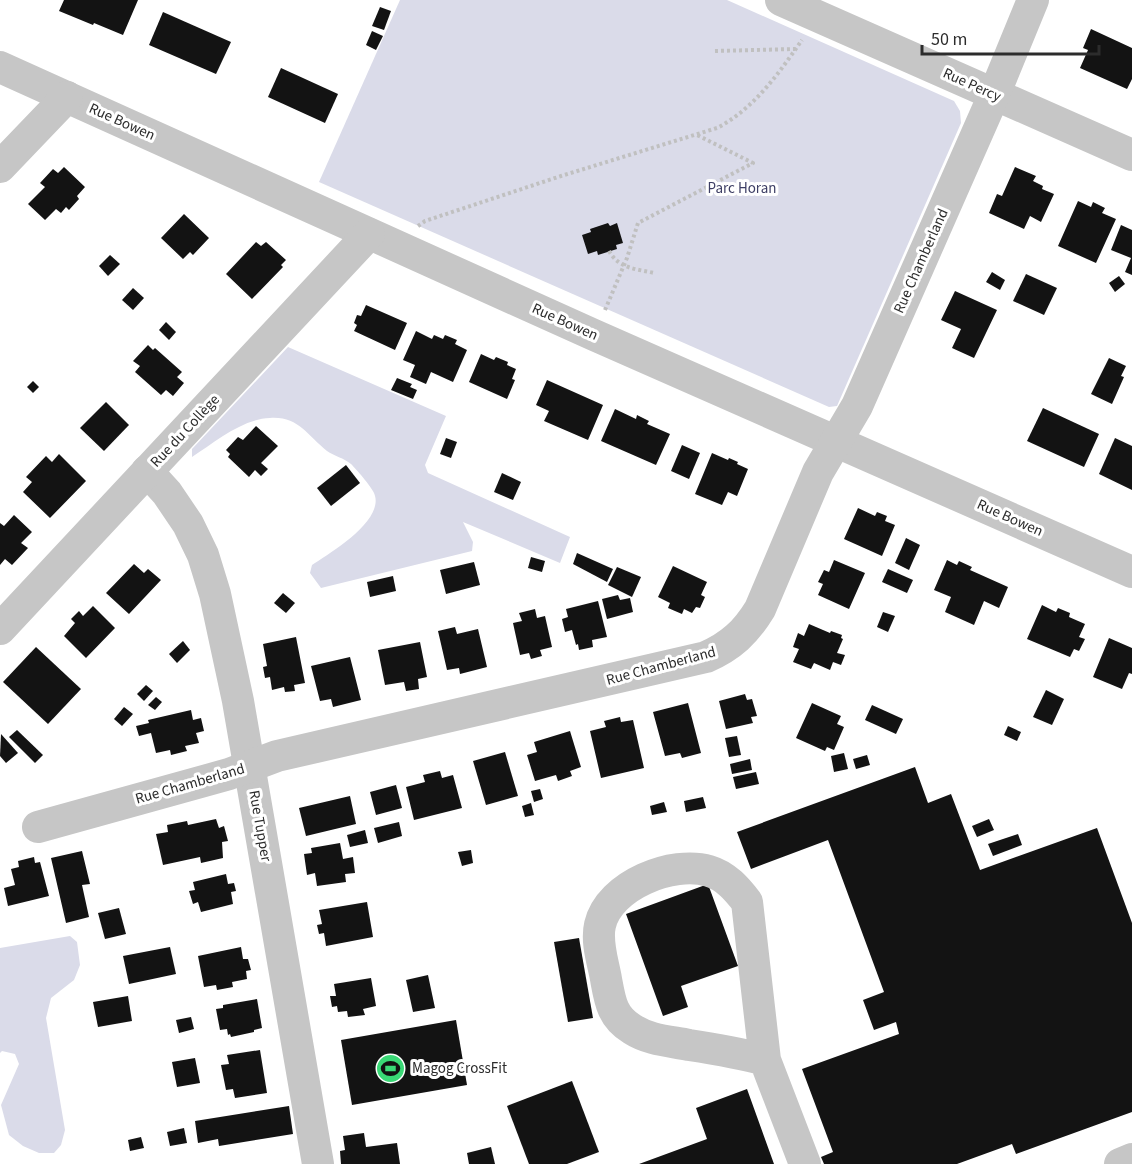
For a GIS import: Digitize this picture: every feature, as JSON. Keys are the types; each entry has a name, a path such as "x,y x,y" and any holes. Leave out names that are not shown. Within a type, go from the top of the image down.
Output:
{"street":[{"name":"Rue Percy","path":"781,0 1132,155"},
{"name":"Rue Chamberland","path":"38,827 249,767 277,756 705,657 723,650 738,639 760,609 818,472 856,406 994,95 1033,0"},
{"name":"Rue Bowen","path":"0,67 594,335 1132,572"},
{"path":"0,167 67,97"},
{"name":"Rue du Collège","path":"0,628 369,234"},
{"name":"Rue Tupper","path":"147,471 188,524 210,576 238,701 318,1164"},
{"path":"765,1060 648,1038 622,1023 615,1015 611,1005 599,939 604,913 621,894 651,877 680,868 710,871 722,877 736,888 747,902 765,1060 805,1164"},
{"path":"1120,1164 1132,1159"}],"path":[{"path":"403,249 416,227 426,220 571,172 697,135 735,118 749,107 796,49 815,15"},
{"path":"715,51 796,49"},
{"path":"594,335 638,223 753,163 697,135"},
{"path":"609,251 613,258 623,266 654,273"}],"green space":[{"name":"Parc Horan","path":"400,0 727,0 954,101 960,111 961,123 837,406 829,407 319,182"},
{"path":"288,347 446,416 425,465 428,473 570,537 560,563 463,522 473,542 472,551 321,588 310,573 312,565 354,535 372,514 376,503 374,493 351,464 327,451 295,423 280,418 249,422 219,438 192,457 192,449"},
{"path":"70,936 77,942 80,965 74,980 51,998 46,1018 65,1130 61,1145 54,1153 39,1153 23,1146 9,1135 1,1105 19,1064 15,1054 2,1051 0,1053 0,948"}],"building":[{"path":"64,0 138,0 123,35 59,11"},
{"path":"380,7 391,11 384,30 372,26"},
{"path":"163,12 231,42 216,74 149,45"},
{"path":"1091,29 1132,48 1132,79 1127,89 1080,68 1088,50 1083,48"},
{"path":"372,31 383,36 376,50 366,45"},
{"path":"281,68 338,94 325,123 268,97"},
{"path":"64,167 85,187 77,196 79,199 69,210 66,207 61,213 56,209 45,220 28,204 45,187 40,183 53,169 58,173"},
{"path":"1015,167 1036,176 1033,181 1043,186 1042,189 1054,194 1041,222 1030,216 1024,229 989,213 997,194 1002,196"},
{"path":"1078,201 1091,207 1093,202 1105,208 1102,213 1116,219 1096,263 1058,246"},
{"path":"184,214 209,238 193,255 190,252 183,259 161,238"},
{"path":"608,223 610,226 617,223 623,243 616,245 617,249 598,255 597,251 588,254 582,235 591,232 590,229"},
{"path":"1121,225 1132,230 1132,275 1125,272 1131,258 1111,250"},
{"path":"256,242 261,246 266,242 286,260 281,265 283,267 252,299 226,274"},
{"path":"110,255 120,264 108,276 99,266"},
{"path":"992,272 1005,280 1000,290 986,282"},
{"path":"1026,274 1057,288 1044,315 1013,301"},
{"path":"1119,276 1125,284 1115,292 1109,283"},
{"path":"133,288 144,298 133,310 122,300"},
{"path":"955,291 997,310 974,358 952,348 961,329 941,320"},
{"path":"366,305 407,323 395,350 354,331 357,325 354,323 357,315 361,316"},
{"path":"166,322 176,332 169,340 159,330"},
{"path":"416,331 432,339 434,335 443,339 445,335 457,340 455,344 467,350 453,382 431,372 426,384 410,377 415,365 403,360"},
{"path":"148,345 153,350 155,348 182,372 177,377 184,383 173,396 166,390 161,395 135,372 140,366 133,361"},
{"path":"481,354 494,360 496,357 508,362 507,365 516,369 512,379 515,380 507,399 469,382"},
{"path":"1109,358 1126,366 1121,376 1124,377 1112,404 1091,394"},
{"path":"397,378 412,384 410,387 417,390 413,399 391,390"},
{"path":"547,380 603,405 588,440 544,421 549,411 536,405"},
{"path":"33,381 39,387 33,393 27,387"},
{"path":"106,402 129,425 104,451 80,428"},
{"path":"1043,408 1099,434 1084,467 1027,441"},
{"path":"615,409 636,419 637,415 649,421 647,424 670,434 656,465 601,441"},
{"path":"256,426 278,446 261,463 268,469 261,476 255,470 249,477 228,457 230,454 226,450 238,437 243,440"},
{"path":"446,438 457,442 451,458 440,454"},
{"path":"1115,438 1132,446 1132,490 1099,474"},
{"path":"682,445 700,453 689,479 671,471"},
{"path":"712,453 738,462 737,464 748,469 737,496 728,492 722,505 695,494"},
{"path":"59,454 86,481 50,518 23,492 32,482 26,477 46,456 52,462"},
{"path":"346,465 360,483 331,506 317,488"},
{"path":"502,473 521,482 513,500 494,492"},
{"path":"858,508 875,516 877,512 887,516 885,521 895,525 882,556 844,539"},
{"path":"14,515 32,532 21,543 28,548 12,565 5,559 0,565 0,523 4,526"},
{"path":"906,538 920,545 909,570 895,563"},
{"path":"577,553 613,569 607,582 573,564"},
{"path":"531,557 545,561 542,572 528,568"},
{"path":"834,560 865,573 849,609 818,595 823,584 818,582 824,570 829,572"},
{"path":"947,560 957,565 959,561 972,567 970,570 1008,587 999,608 984,601 974,625 945,612 951,597 934,590"},
{"path":"474,562 480,585 446,594 440,570"},
{"path":"134,564 144,573 148,569 161,580 129,614 106,593"},
{"path":"673,566 707,582 701,595 705,597 700,608 696,607 692,613 684,609 682,614 668,608 670,603 658,597"},
{"path":"617,567 641,577 632,597 608,585"},
{"path":"888,569 913,580 907,593 882,582"},
{"path":"393,576 396,591 370,597 367,582"},
{"path":"283,593 295,603 286,613 274,603"},
{"path":"618,595 620,600 630,598 633,612 607,619 602,599"},
{"path":"598,601 607,637 592,640 593,647 579,650 572,630 565,632 562,619 568,617 566,609"},
{"path":"1042,605 1056,612 1058,608 1070,613 1069,617 1085,624 1079,637 1085,639 1079,651 1074,649 1070,657 1027,639"},
{"path":"93,606 115,628 86,658 64,636 75,623 71,619 79,611 83,616"},
{"path":"535,609 537,618 545,616 552,647 540,650 542,656 531,659 529,653 520,655 513,623 522,621 519,613"},
{"path":"883,612 895,616 888,632 877,627"},
{"path":"809,624 830,633 831,631 842,635 843,639 837,653 845,655 841,665 833,662 830,670 814,663 811,669 793,662 799,649 793,647 798,633 804,636"},
{"path":"455,627 457,634 478,629 487,667 460,674 459,668 447,670 438,631"},
{"path":"296,637 305,683 294,685 295,691 285,692 284,687 272,690 270,677 265,678 263,667 267,666 263,644"},
{"path":"1109,638 1132,648 1132,674 1129,673 1122,689 1093,677"},
{"path":"183,641 190,650 177,663 169,654"},
{"path":"420,642 427,677 418,679 419,689 406,691 404,682 385,685 378,650"},
{"path":"36,647 81,689 48,724 3,682"},
{"path":"350,657 361,700 333,707 331,699 320,701 311,666"},
{"path":"146,685 153,691 144,701 137,694"},
{"path":"1046,690 1064,699 1052,725 1033,717"},
{"path":"745,694 747,700 752,699 757,716 751,717 753,723 726,729 719,701"},
{"path":"156,697 162,702 155,710 148,705"},
{"path":"688,703 701,753 682,758 680,753 665,756 653,712"},
{"path":"812,703 841,716 837,724 844,727 834,750 827,747 825,751 796,738"},
{"path":"872,705 903,719 896,734 865,720"},
{"path":"124,707 133,714 122,726 114,719"},
{"path":"191,710 193,720 201,718 204,731 196,733 199,743 185,746 187,751 171,755 170,750 156,753 151,733 139,736 136,726 149,723 148,720"},
{"path":"620,717 621,722 633,720 644,768 601,778 590,731 606,727 604,721"},
{"path":"1008,726 1021,732 1017,741 1004,735"},
{"path":"17,730 43,755 35,763 9,737"},
{"path":"570,731 581,767 570,771 572,776 558,781 556,775 535,781 527,755 537,752 534,742"},
{"path":"1,734 18,753 6,763 0,756"},
{"path":"737,736 741,755 729,757 725,738"},
{"path":"505,752 518,796 486,805 473,761"},
{"path":"844,753 848,769 834,772 831,756"},
{"path":"867,755 870,765 856,769 853,759"},
{"path":"750,759 752,770 732,774 730,764"},
{"path":"915,767 928,803 951,794 980,870 1097,828 1132,923 1132,1112 1016,1154 1012,1144 957,1164 824,1164 821,1157 833,1152 802,1069 899,1034 896,1022 874,1030 863,1000 884,992 828,840 751,869 737,832"},
{"path":"440,771 442,778 453,775 462,808 414,820 406,787 425,782 423,775"},
{"path":"756,772 759,784 736,789 733,777"},
{"path":"396,785 402,808 376,815 370,792"},
{"path":"540,789 543,799 534,802 531,791"},
{"path":"350,796 356,824 306,836 299,808"},
{"path":"703,797 706,808 686,812 684,801"},
{"path":"664,802 667,812 652,815 650,806"},
{"path":"531,803 534,815 525,817 522,806"},
{"path":"216,819 219,828 224,826 228,841 222,842 223,858 201,863 200,857 163,865 156,834 168,832 167,825 187,821 188,825"},
{"path":"989,819 994,830 977,837 972,826"},
{"path":"399,822 402,836 378,843 374,828"},
{"path":"365,830 368,843 350,847 347,835"},
{"path":"1018,834 1022,845 993,856 988,844"},
{"path":"340,843 343,859 353,857 355,873 345,874 346,882 317,886 315,873 307,875 304,854 312,853 311,848"},
{"path":"471,850 473,863 462,866 458,852"},
{"path":"82,851 90,884 82,885 89,917 66,923 51,858"},
{"path":"34,857 35,863 40,862 49,896 8,906 4,888 15,885 11,869 19,867 18,861"},
{"path":"226,874 228,884 234,883 236,891 231,892 233,904 201,912 198,902 193,904 189,891 195,890 193,882"},
{"path":"708,884 738,966 681,986 688,1007 663,1016 626,914"},
{"path":"367,902 373,937 326,946 324,933 319,934 317,925 322,924 319,910"},
{"path":"119,908 126,934 105,939 98,913"},
{"path":"579,938 593,1018 568,1022 554,942"},
{"path":"170,947 176,974 129,984 123,956"},
{"path":"241,947 243,959 248,959 251,970 246,971 247,979 232,982 233,987 217,990 216,985 204,987 198,956"},
{"path":"428,975 435,1008 413,1012 406,980"},
{"path":"371,978 376,1006 363,1009 365,1015 348,1017 347,1011 338,1012 337,1006 332,1007 330,996 336,996 334,984"},
{"path":"128,996 132,1021 98,1027 93,1002"},
{"path":"257,999 262,1028 231,1037 227,1029 220,1030 216,1009 223,1008 223,1005"},
{"path":"191,1017 194,1029 179,1033 176,1020"},
{"path":"456,1020 467,1085 352,1105 341,1040"},
{"path":"260,1050 267,1093 235,1098 233,1089 226,1090 221,1065 229,1064 227,1055"},
{"path":"195,1058 200,1083 177,1087 172,1062"},
{"path":"572,1081 599,1152 567,1164 529,1164 507,1106"},
{"path":"747,1089 774,1164 639,1164 707,1139 696,1108"},
{"path":"289,1106 293,1134 219,1146 218,1139 198,1143 195,1121"},
{"path":"184,1128 187,1143 170,1146 167,1132"},
{"path":"364,1133 366,1147 397,1143 400,1164 341,1164 340,1151 345,1150 343,1136"},
{"path":"141,1137 144,1148 130,1151 128,1140"},
{"path":"491,1147 495,1164 469,1164 467,1153"}],"place":[{"name":"Magog CrossFit","path":"391,1068"}]}
